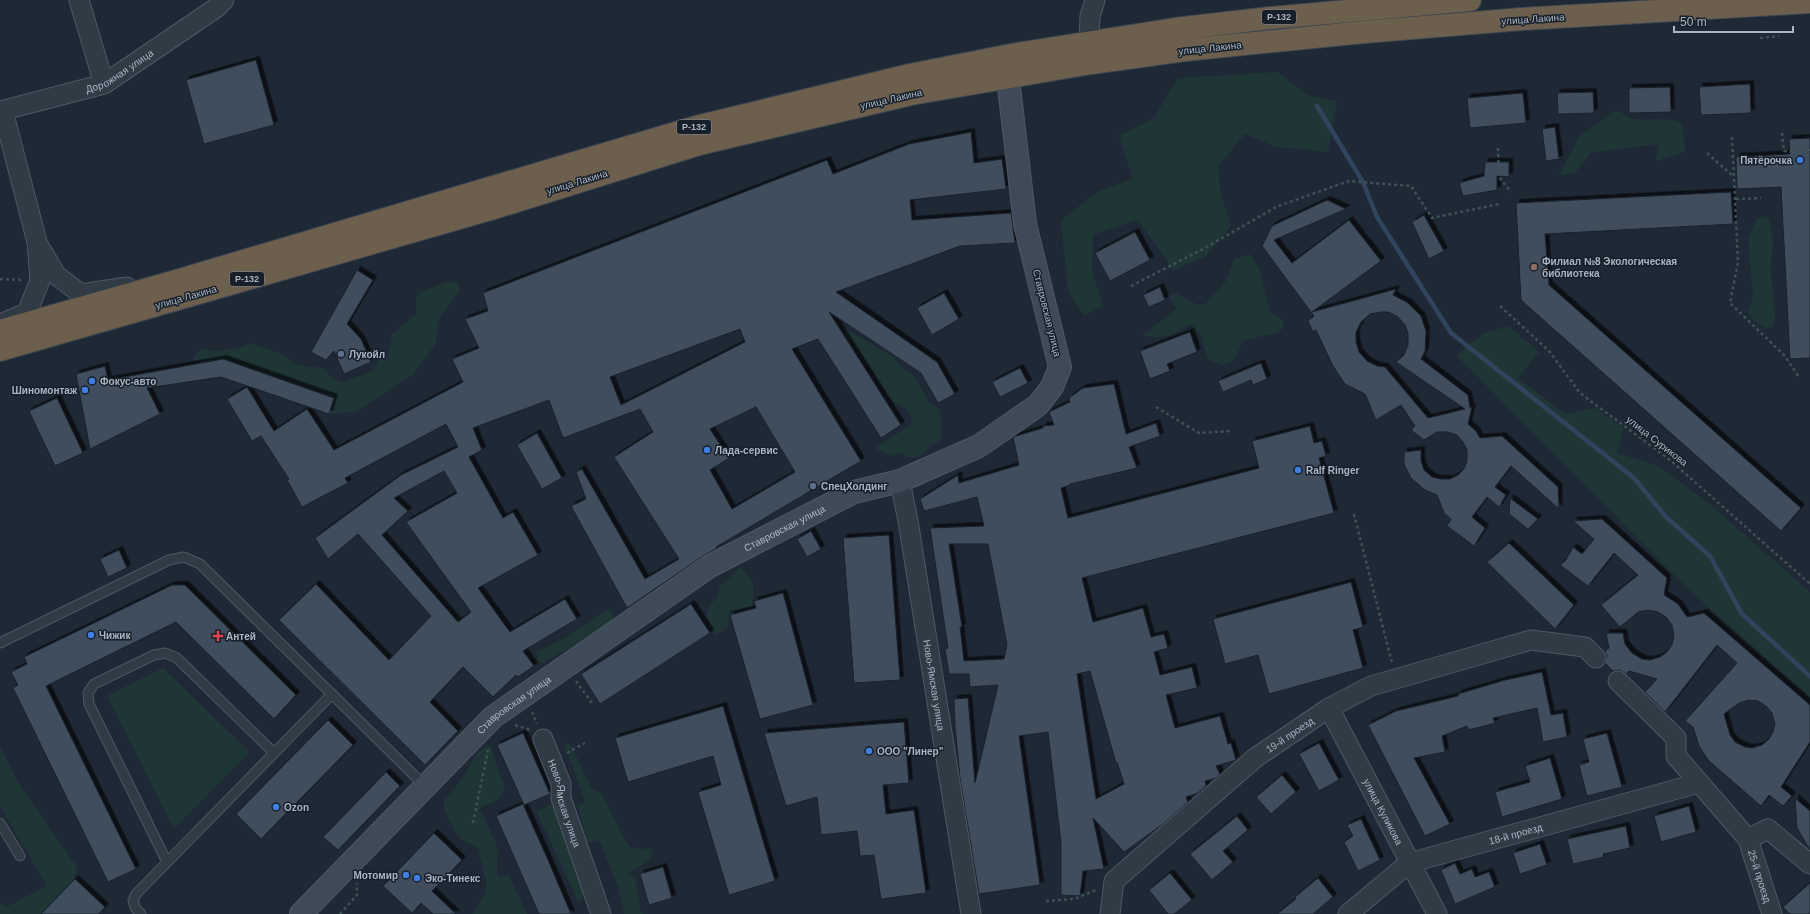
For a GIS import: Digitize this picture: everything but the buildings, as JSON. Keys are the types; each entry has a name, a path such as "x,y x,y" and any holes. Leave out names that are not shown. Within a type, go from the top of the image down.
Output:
{"highway":[{"name":"улица Лакина","path":"0,331 176,281 696,127 910,75 1175,29 1270,18 1470,0"},
{"name":"улица Лакина","path":"0,350 494,208 699,144 911,94 1091,63 1177,51 1356,33 1522,19 1810,2"}],"street":[{"path":"79,0 104,84"},
{"name":"Дорожная улица","path":"1,111 104,84 210,12 224,0"},
{"path":"1089,43 1090,16 1095,0"},
{"name":"Ставровская улица","path":"301,914 493,717 710,566 854,492 900,481 979,446 1038,405 1052,387 1060,367 1025,224 1008,78"},
{"path":"0,324 27,313 40,280 37,242 1,111"},
{"path":"37,242 56,275 81,294 176,281"},
{"name":"Ново-Ямская улица","path":"900,481 908,521 971,914"},
{"name":"19-й проезд","path":"1114,881 1255,758 1329,708 1371,686 1531,640 1585,647 1596,658"},
{"path":"1618,681 1676,738 1676,756 1748,839 1768,829 1810,864"},
{"name":"улица Куликова","path":"1329,708 1437,914"},
{"name":"Ново-Ямская улица","path":"543,739 562,784 561,798 601,914"},
{"name":"18-й проезд","path":"1348,914 1409,863 1699,783"},
{"name":"25-й проезд","path":"1748,839 1772,914"},
{"path":"1110,914 1114,881"}],"lane":[{"path":"0,642 169,560 184,557 200,564 425,786"},
{"path":"167,862 89,704 88,693 94,684 154,655 165,653 177,658 274,753"},
{"path":"141,914 136,909 133,901 136,894 332,694"},
{"path":"0,823 20,856"}],"path":[{"path":"1760,38 1779,36"},
{"path":"1782,133 1784,151 1810,150"},
{"path":"1732,137 1738,262 1730,303 1784,355 1799,377"},
{"path":"1498,148 1499,177 1511,192"},
{"path":"1707,153 1735,177"},
{"path":"1131,286 1203,249 1278,206 1349,181 1411,186 1432,218 1499,204"},
{"path":"1736,199 1761,198"},
{"name":"улица Сурикова","path":"1500,306 1549,350 1580,393 1670,460 1810,584"},
{"path":"1156,407 1199,433 1231,430"},
{"path":"1354,514 1397,679"},
{"path":"566,666 592,703"},
{"path":"525,694 543,739"},
{"path":"493,717 531,730 543,739"},
{"path":"473,823 484,776 489,742"},
{"path":"573,750 585,743"},
{"path":"1046,901 1074,899 1114,881"},
{"path":"340,914 357,895"}],"green space":[{"path":"1278,72 1307,95 1337,101 1328,152 1276,147 1245,134 1218,166 1221,194 1231,226 1206,257 1173,270 1138,220 1093,235 1092,270 1103,306 1084,316 1068,291 1061,220 1100,190 1133,179 1119,136 1153,119 1178,78"},
{"path":"1620,111 1626,116 1634,119 1667,119 1682,123 1685,152 1656,161 1658,144 1591,153 1574,174 1559,175 1579,137 1612,112"},
{"path":"1765,216 1769,218 1773,239 1771,269 1775,315 1772,327 1766,328 1752,320 1748,311 1753,298 1748,239 1756,219"},
{"path":"1250,254 1260,270 1270,312 1283,320 1284,327 1278,333 1244,340 1234,360 1223,365 1208,360 1200,333 1191,324 1168,336 1151,337 1143,335 1176,309 1168,295 1178,294 1198,305 1205,304 1226,281 1234,259"},
{"path":"447,281 459,283 459,292 439,318 436,343 413,375 356,412 329,414 334,398 223,359 197,364 193,358 201,349 226,350 239,348 251,343 282,354 296,365 323,368 332,378 342,383 374,370 379,357 388,356 392,334 416,314 416,299 420,293"},
{"path":"1509,326 1539,352 1518,378 1565,414 1596,408 1624,429 1617,453 1658,466 1706,501 1810,592 1810,697 1686,587 1456,355 1484,333"},
{"path":"848,330 890,355 902,367 913,374 930,403 939,409 941,418 941,437 938,442 932,445 921,455 912,457 898,453 890,456 875,448 910,425 912,421 910,412 890,399 850,339 829,346 822,340"},
{"path":"741,567 754,584 752,607 730,610 727,628 716,635 708,618 707,610 712,602 718,597 719,587"},
{"path":"611,609 613,620 606,627 544,663 538,661 536,652 566,637 606,610"},
{"path":"163,668 250,752 174,829 107,696"},
{"path":"564,742 571,745 592,789 601,793 627,844 633,848 653,849 649,861 629,873 635,877 641,911 643,914 624,914 618,886 599,840 588,843 577,805 585,802"},
{"path":"490,745 505,788 499,799 480,808 498,848 497,874 499,877 509,876 527,914 472,914 485,895 487,883 477,847 461,839 454,831 444,808 444,801 464,776 477,752"},
{"path":"0,746 19,784 77,867 71,891 48,914 0,914 0,902 6,907 47,886 0,807"},
{"path":"559,801 585,892 579,903 536,811"}],"waterway":[{"path":"1317,106 1363,182 1377,217 1451,333 1634,478 1666,517 1710,556 1742,614 1810,676"}],"place":[{"name":"Пятёрочка","path":"1800,160"},
{"name":"Филиал №8 Экологическая библиотека","path":"1534,267"},
{"name":"Лукойл","path":"341,354"},
{"name":"Фокус-авто","path":"92,381"},
{"name":"Шиномонтаж","path":"85,390"},
{"name":"Лада-сервис","path":"707,450"},
{"name":"Ralf Ringer","path":"1298,470"},
{"name":"СпецХолдинг","path":"813,486"},
{"name":"Чижик","path":"91,635"},
{"name":"Антей","path":"218,636"},
{"name":"ООО \"Линер\"","path":"869,751"},
{"name":"Ozon","path":"276,807"},
{"name":"Мотомир","path":"406,875"},
{"name":"Эко-Тинекс","path":"417,878"}]}
